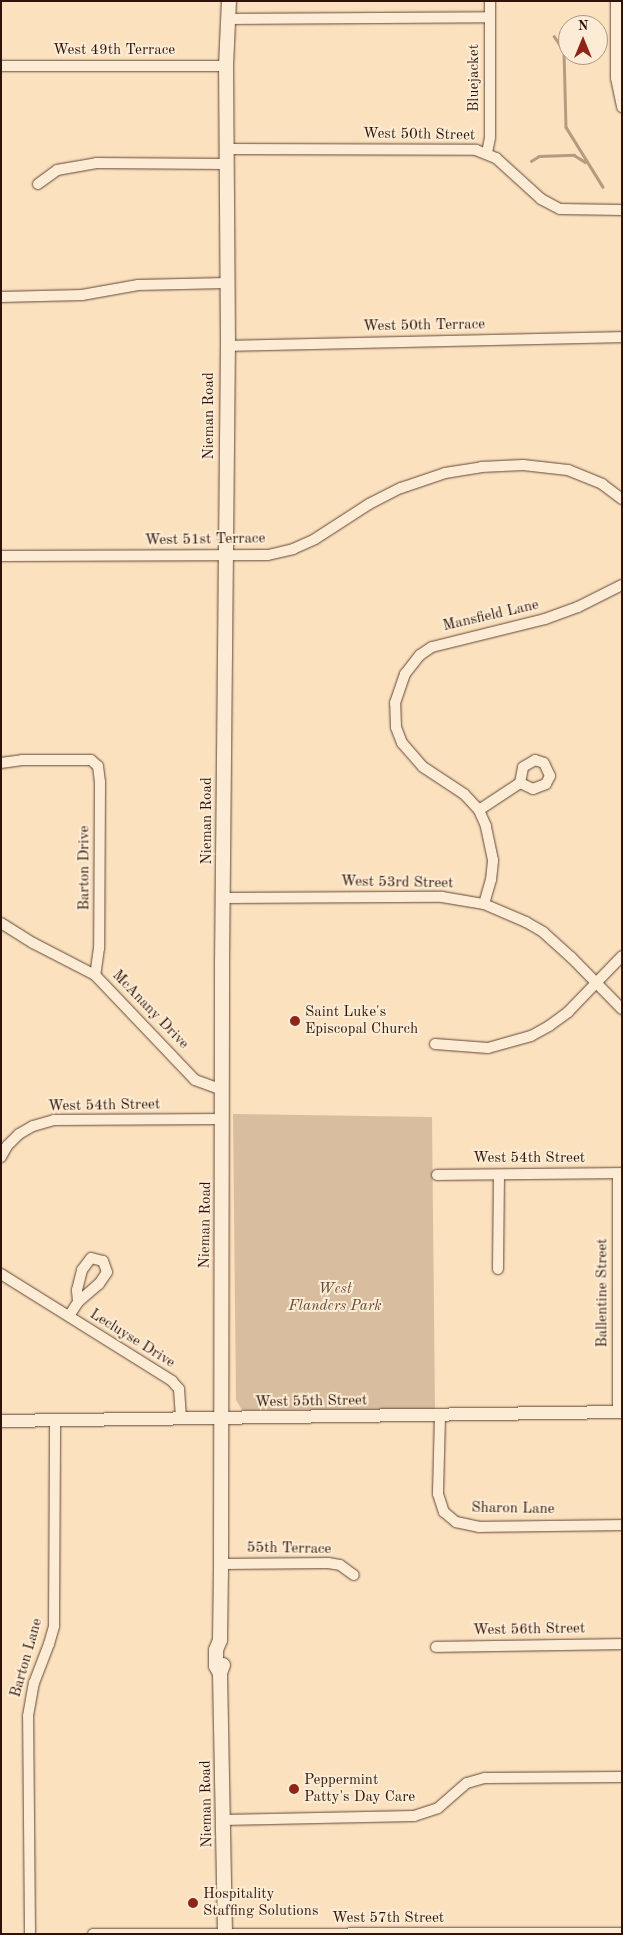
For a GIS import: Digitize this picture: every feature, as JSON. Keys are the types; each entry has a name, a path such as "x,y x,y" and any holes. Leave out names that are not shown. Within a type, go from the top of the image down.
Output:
{"main road":[{"name":"Nieman Road","path":"225,1933 220,1673 224,1650 220,1640 220,1419 228,346 226,283 226,66 229,1"}],"street":[{"name":"Bluejacket","path":"487,153 490,137 490,1"},
{"path":"616,1 622,107"},
{"path":"229,19 490,17"},
{"name":"West 49th Terrace","path":"1,66 226,66"},
{"name":"West 50th Street","path":"226,149 461,149 487,153 507,167 541,199 560,209 622,210"},
{"path":"38,184 58,170 96,163 226,164"},
{"path":"1,297 82,296 138,285 226,283"},
{"name":"West 50th Terrace","path":"228,346 622,336"},
{"name":"West 51st Terrace","path":"1,556 268,556 294,549 315,539 369,504 401,488 445,473 480,467 523,465 568,470 589,477 622,499"},
{"name":"Mansfield Lane","path":"484,904 491,880 493,860 490,838 478,810 464,794 416,761 402,743 396,727 395,703 409,666 432,647 443,642 545,620 622,586"},
{"name":"Barton Drive","path":"1,763 22,760 91,760 96,762 100,792 100,948 95,975"},
{"path":"478,810 520,783"},
{"name":"West 53rd Street","path":"224,898 442,897 484,904 526,922 543,932 622,1009"},
{"name":"McAnany Drive","path":"1,924 95,975 195,1080 223,1090"},
{"path":"435,1044 488,1048 531,1036 568,1012 622,956"},
{"name":"West 54th Street","path":"1,1157 7,1146 19,1134 32,1126 54,1120 223,1119"},
{"name":"West 54th Street","path":"437,1175 620,1174"},
{"name":"Ballentine Street","path":"620,1174 620,1412"},
{"path":"498,1268 499,1175"},
{"name":"Lecluyse Drive","path":"1,1274 172,1381 179,1389 181,1418"},
{"name":"Lecluyse Drive","path":"69,1316 78,1302"},
{"name":"West 55th Street","path":"1,1420 220,1419 620,1412"},
{"name":"Sharon Lane","path":"440,1416 438,1494 444,1512 456,1522 479,1527 622,1525"},
{"name":"Barton Lane","path":"30,1934 28,1716 34,1683 54,1626 54,1420"},
{"name":"55th Terrace","path":"221,1564 328,1564 340,1565 354,1575"},
{"name":"West 56th Street","path":"436,1646 622,1644"},
{"path":"223,1820 414,1816 438,1808 467,1783 485,1778 622,1777"},
{"name":"West 57th Street","path":"93,1934 622,1933"}],"green space":[{"name":"West Flanders Park","path":"233,1114 432,1117 435,1409 242,1410 236,1400"}],"waterway":[{"path":"554,36 564,51 566,127 603,187"},
{"path":"531,161 539,156 574,155 585,162"}],"place":[{"name":"Saint Luke's Episcopal Church","path":"295,1021"},
{"name":"Peppermint Patty's Day Care","path":"294,1789"},
{"name":"Hospitality Staffing Solutions","path":"193,1903"}]}
